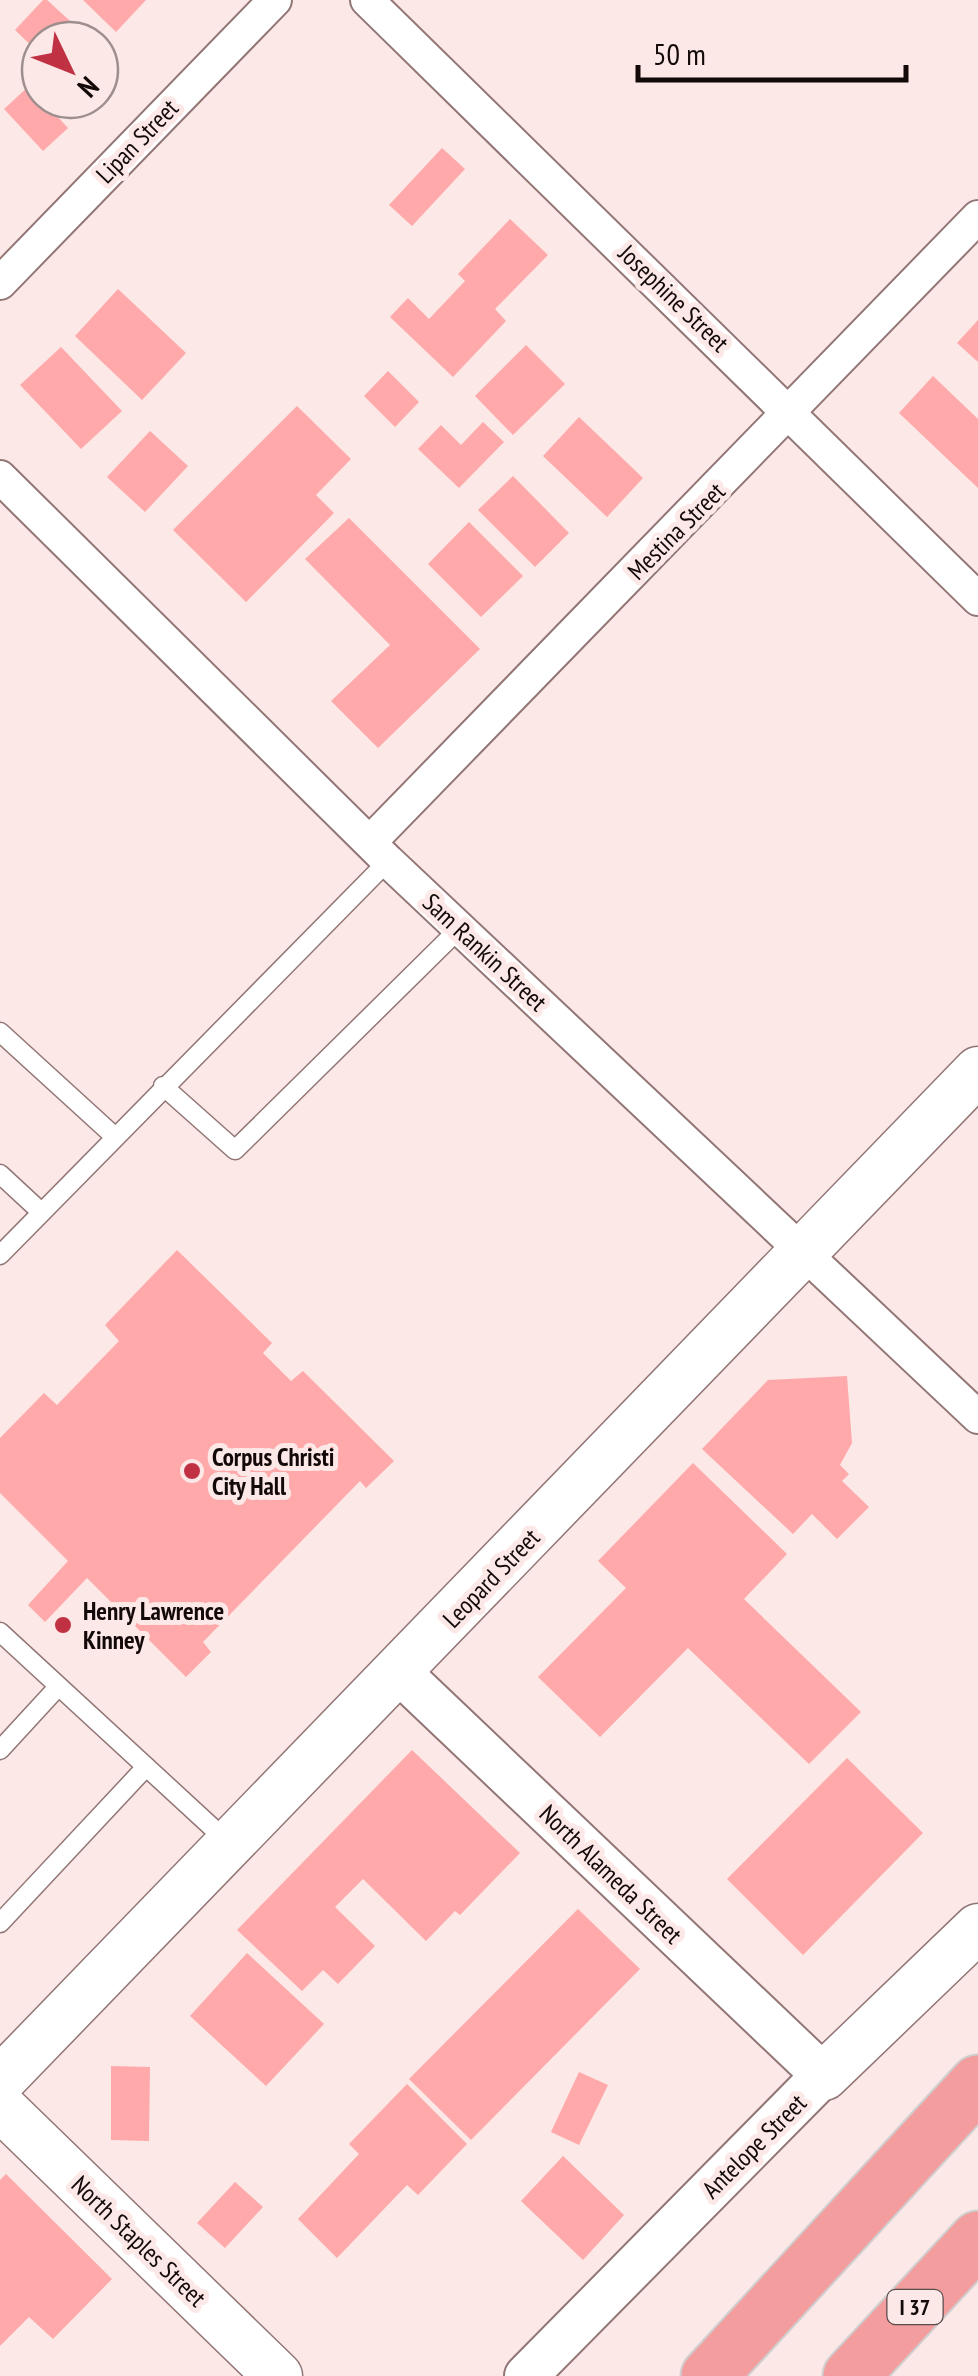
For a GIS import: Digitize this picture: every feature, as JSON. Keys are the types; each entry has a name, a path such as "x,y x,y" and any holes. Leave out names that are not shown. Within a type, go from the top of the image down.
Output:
{"highway":[{"path":"709,2376 978,2083"},
{"name":"I 37","path":"851,2376 978,2238"}],"main road":[{"name":"Leopard Street","path":"0,2082 978,1071"},
{"path":"824,2076 978,1928"},
{"name":"North Staples Street","path":"0,2106 278,2376"}],"street":[{"name":"Lipan Street","path":"0,283 275,0"},
{"name":"Josephine Street","path":"368,0 978,599"},
{"name":"Mestina Street","path":"379,851 978,218"},
{"name":"Sam Rankin Street","path":"0,478 379,851 978,1417"},
{"name":"North Alameda Street","path":"399,1672 824,2076"},
{"name":"Antelope Street","path":"526,2376 824,2076 978,1913"}],"lane":[{"path":"0,1255 163,1086 379,851"},
{"path":"163,1086 234,1150 460,928"},
{"path":"0,1032 114,1136"},
{"path":"0,1174 41,1212"},
{"path":"0,1632 230,1844"},
{"path":"0,1750 57,1688"},
{"path":"0,1923 146,1767"}],"building":[{"path":"47,0 69,20 24,20"},
{"path":"83,0 146,0 120,28 120,20 104,20"},
{"path":"20,94 20,120 61,120 68,128 43,151 4,109"},
{"path":"442,148 465,169 412,226 389,205"},
{"path":"510,219 548,255 495,309 506,321 453,377 390,317 408,298 429,319 465,281 458,274"},
{"path":"118,289 186,353 142,400 75,336"},
{"path":"978,320 978,362 957,343"},
{"path":"526,345 565,384 513,435 475,396"},
{"path":"61,347 122,411 81,449 20,385"},
{"path":"388,371 419,402 395,427 364,396"},
{"path":"933,376 978,419 978,488 899,413"},
{"path":"297,406 351,459 316,495 334,513 246,602 173,530"},
{"path":"579,417 643,478 607,517 543,456"},
{"path":"483,422 504,442 459,488 418,449 441,425 461,445"},
{"path":"150,431 188,466 145,512 107,477"},
{"path":"513,476 569,533 535,567 478,510"},
{"path":"349,518 480,649 378,748 331,701 390,645 305,559"},
{"path":"469,522 523,576 481,617 428,564"},
{"name":"Corpus Christi City Hall","path":"177,1250 272,1343 263,1353 291,1381 303,1371 394,1461 366,1488 360,1481 203,1642 211,1652 186,1677 87,1578 45,1622 28,1605 68,1561 0,1493 0,1438 44,1393 57,1405 119,1341 105,1325"},
{"path":"847,1376 852,1443 840,1465 849,1474 842,1481 869,1507 837,1539 812,1514 793,1534 702,1449 768,1380"},
{"path":"693,1463 787,1554 744,1599 861,1712 809,1764 688,1648 600,1737 538,1677 626,1588 598,1561"},
{"path":"412,1750 520,1853 460,1915 455,1911 426,1941 363,1879 335,1907 375,1946 338,1984 323,1970 302,1991 237,1930"},
{"path":"847,1758 923,1833 803,1955 727,1879"},
{"path":"578,1909 640,1969 471,2140 409,2079"},
{"path":"247,1953 324,2024 266,2086 190,2016"},
{"path":"111,2066 150,2067 149,2141 111,2140"},
{"path":"579,2072 608,2085 579,2145 551,2132"},
{"path":"407,2084 467,2144 418,2195 407,2185 337,2258 298,2219 359,2154 349,2144"},
{"path":"563,2156 624,2215 583,2260 521,2201"},
{"path":"6,2174 112,2279 53,2339 29,2317 0,2346 0,2180"},
{"path":"235,2182 263,2207 225,2248 197,2223"}],"place":[{"name":"Corpus Christi City Hall","path":"192,1471"},
{"name":"Henry Lawrence Kinney","path":"63,1625"}]}
